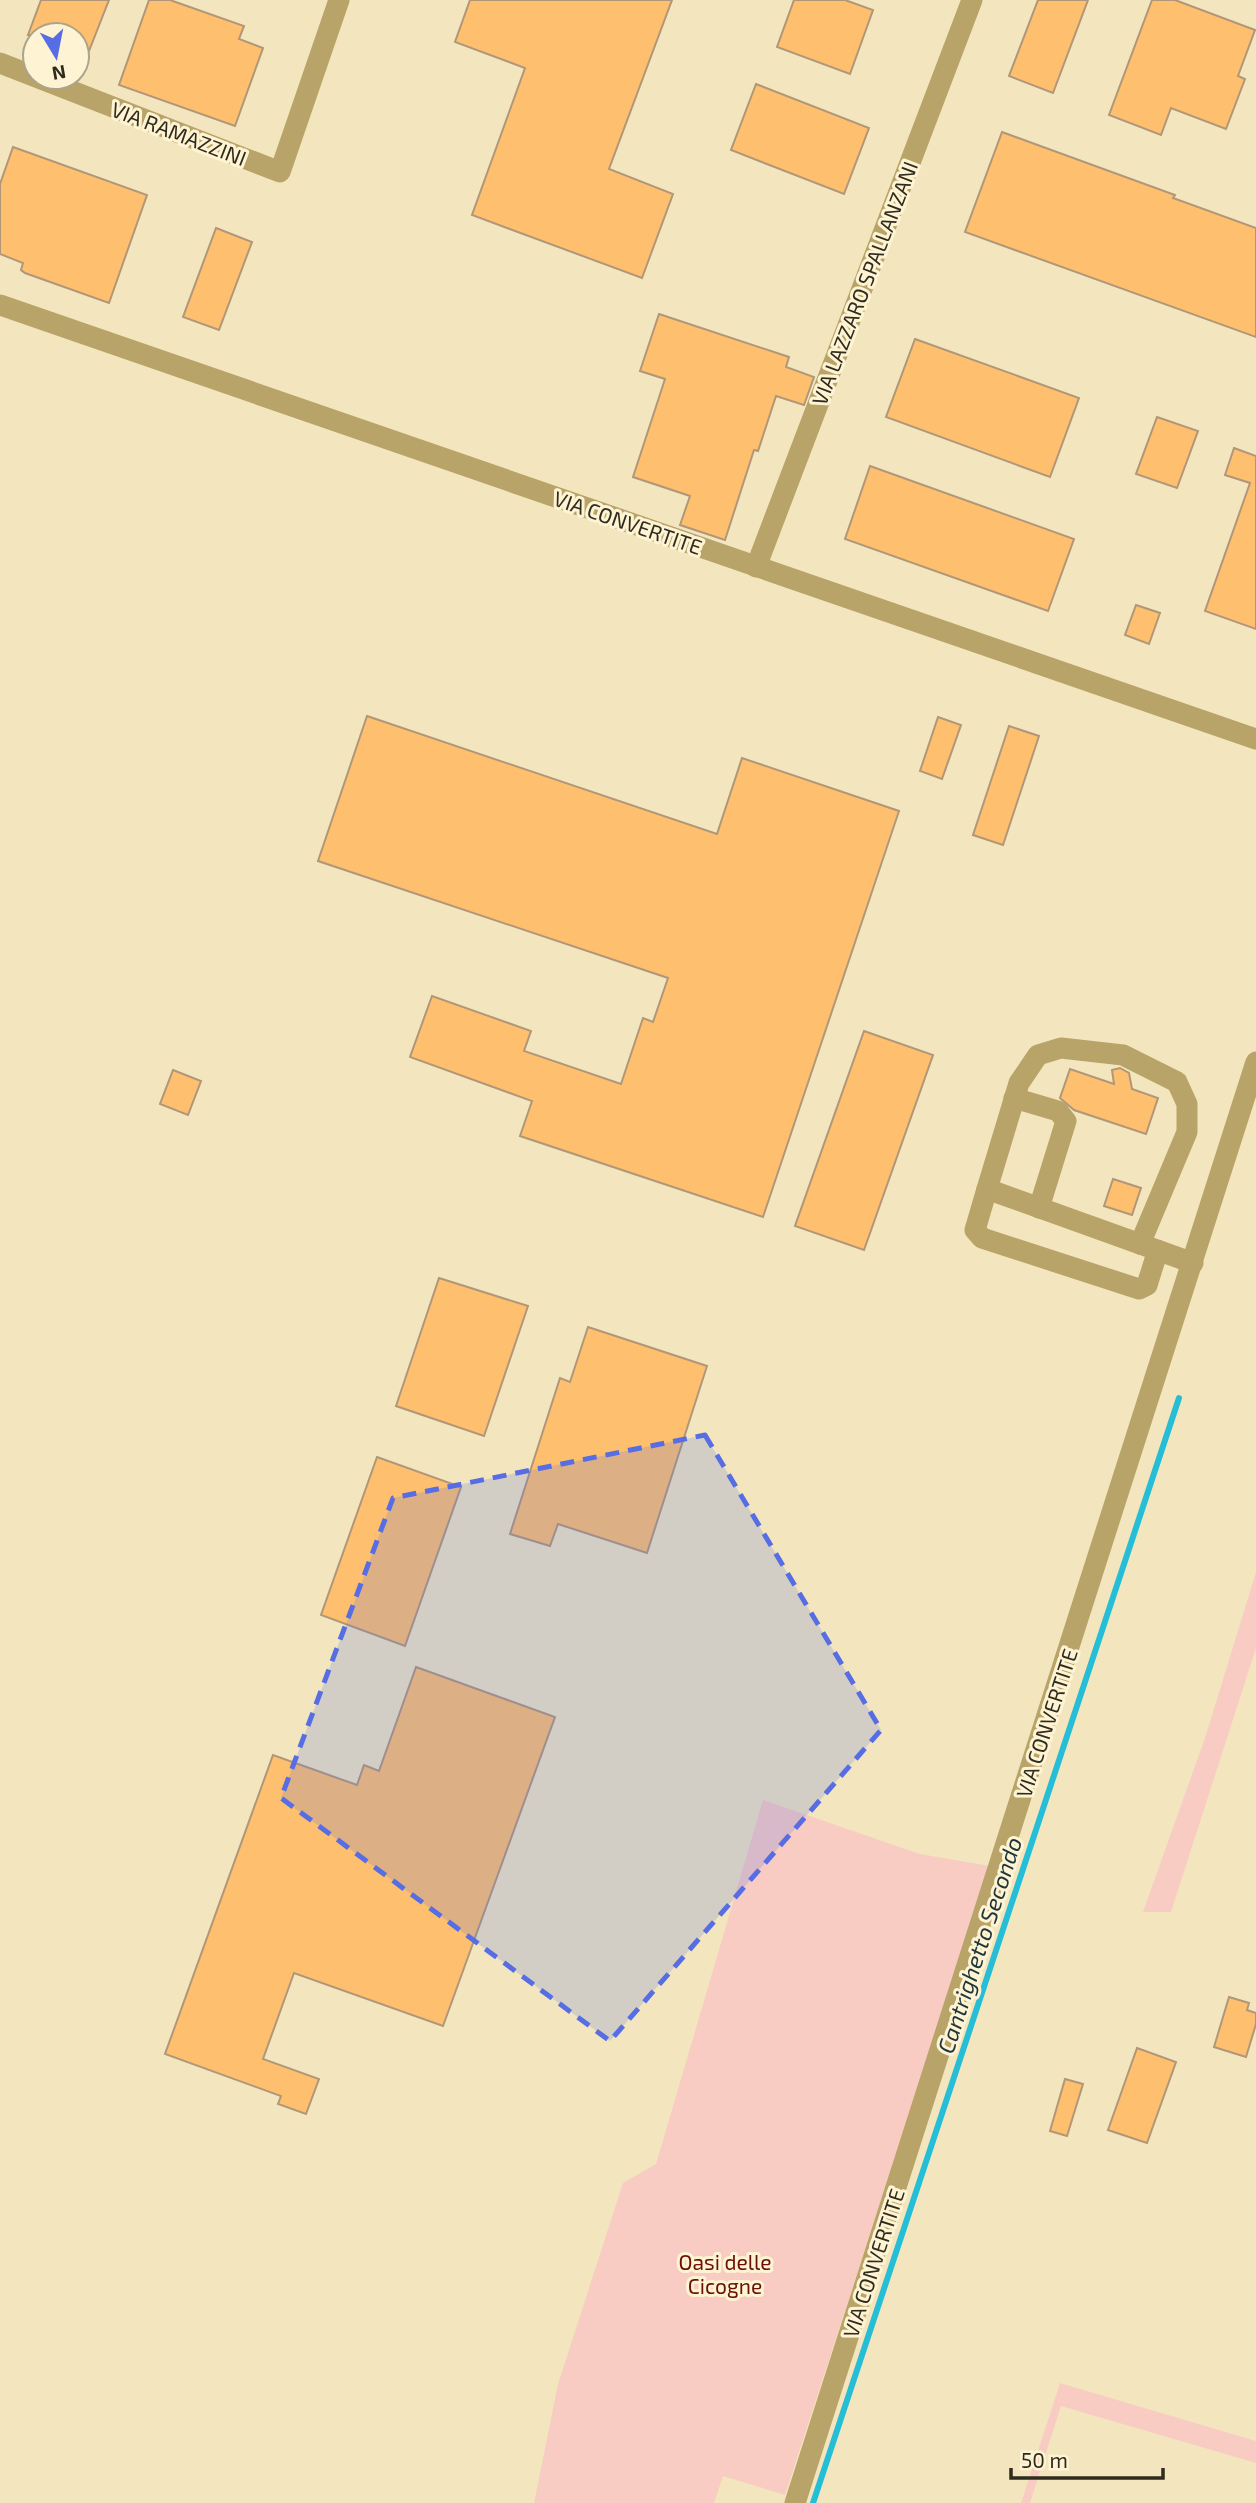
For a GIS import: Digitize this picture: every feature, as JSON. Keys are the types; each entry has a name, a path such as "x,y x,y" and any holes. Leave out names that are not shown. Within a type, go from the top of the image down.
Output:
{"street":[{"name":"VIA RAMAZZINI","path":"0,64 280,172 339,0"},
{"name":"VIA LAZZARO SPALLANZANI","path":"756,567 972,0"},
{"name":"VIA CONVERTITE","path":"0,305 1256,739"},
{"path":"1061,1048 1123,1055 1177,1082 1188,1104 1187,1132 1149,1247 1147,1285 1139,1289 982,1238 975,1230 1014,1098 1019,1083 1038,1055 1061,1048"},
{"name":"VIA CONVERTITE","path":"795,2503 1256,1062"},
{"path":"1014,1098 1058,1111 1066,1121 1039,1208"},
{"path":"987,1189 1193,1263"}],"highlighted area":[{"path":"705,1435 881,1730 610,2041 281,1798 393,1498"}],"green space":[{"path":"1256,1572 1256,1648 1171,1912 1143,1912 1206,1735"},
{"name":"Oasi delle Cicogne","path":"763,1800 920,1854 990,1866 785,2495 723,2476 714,2503 534,2503 558,2384 623,2183 656,2164"},
{"path":"1060,2383 1256,2441 1256,2463 1061,2406 1030,2503 1021,2503"}],"building":[{"path":"41,0 109,0 91,46 91,21 33,21"},
{"path":"149,0 170,0 244,26 239,39 263,48 235,126 119,85"},
{"path":"470,0 672,0 609,169 673,194 642,278 472,215 525,68 455,42"},
{"path":"794,0 845,0 873,10 850,74 777,47"},
{"path":"1038,0 1088,0 1053,93 1009,76"},
{"path":"1152,0 1175,0 1255,30 1238,76 1245,79 1226,129 1171,108 1161,135 1109,115"},
{"path":"756,84 869,128 844,194 731,150"},
{"path":"1002,132 1175,195 1173,198 1256,228 1256,337 965,232"},
{"path":"13,147 147,195 109,303 25,273 21,270 23,263 0,254 0,184"},
{"path":"216,228 252,242 219,330 183,317"},
{"path":"659,314 789,357 786,367 814,377 804,405 776,396 758,451 754,450 725,540 680,525 690,496 633,477 665,379 640,371"},
{"path":"915,339 1079,398 1050,477 886,417"},
{"path":"1157,417 1198,431 1177,488 1136,474"},
{"path":"1234,448 1256,456 1256,629 1205,611 1250,483 1225,475"},
{"path":"870,466 1074,539 1048,611 845,539"},
{"path":"1136,605 1160,613 1149,644 1125,635"},
{"path":"367,716 717,834 742,758 899,811 763,1217 520,1136 532,1101 410,1057 432,996 531,1031 524,1051 621,1084 643,1018 653,1022 668,978 318,861"},
{"path":"938,717 961,725 942,779 920,771"},
{"path":"1009,726 1039,736 1003,845 973,835"},
{"path":"864,1031 933,1055 864,1250 795,1226"},
{"path":"1120,1068 1129,1073 1132,1089 1158,1098 1146,1134 1074,1110 1060,1098 1070,1069 1114,1084 1112,1070"},
{"path":"173,1070 201,1081 188,1115 160,1104"},
{"path":"1113,1179 1141,1188 1132,1215 1104,1206"},
{"path":"439,1278 528,1306 484,1436 396,1406"},
{"path":"588,1327 707,1366 647,1553 558,1524 550,1546 510,1534 560,1378 570,1382"},
{"path":"377,1457 461,1487 405,1646 321,1615"},
{"path":"416,1667 555,1717 443,2026 294,1973 263,2059 319,2079 306,2114 278,2104 281,2096 165,2054 273,1755 357,1785 364,1765 379,1771"},
{"path":"1229,1997 1249,2003 1247,2010 1256,2013 1256,2024 1246,2057 1214,2047"},
{"path":"1137,2048 1176,2062 1147,2143 1108,2130"},
{"path":"1065,2079 1083,2084 1067,2136 1050,2131"}],"waterway":[{"name":"Cantrighetto Secondo","path":"813,2503 1179,1398"}]}
